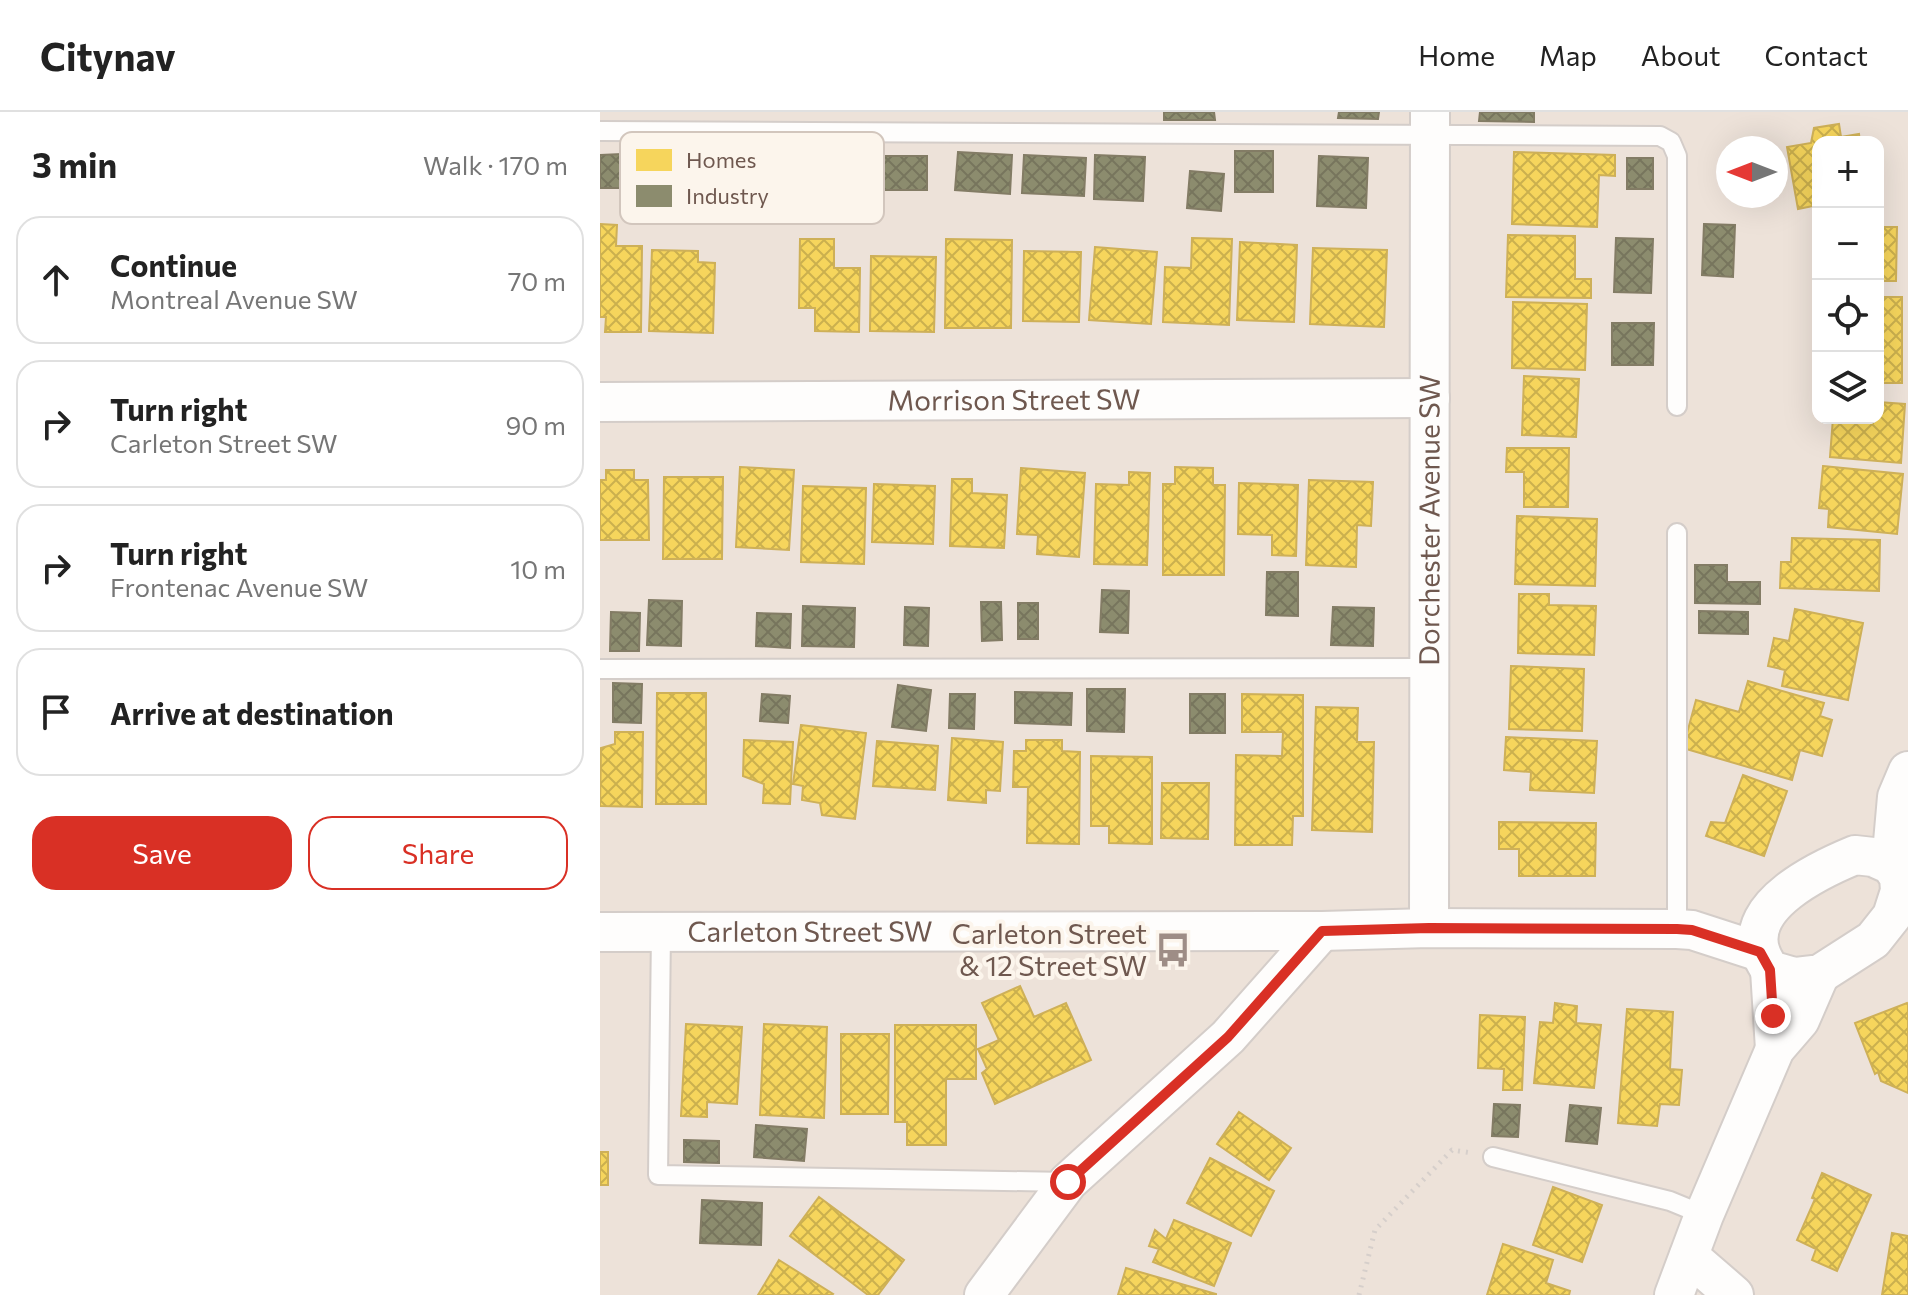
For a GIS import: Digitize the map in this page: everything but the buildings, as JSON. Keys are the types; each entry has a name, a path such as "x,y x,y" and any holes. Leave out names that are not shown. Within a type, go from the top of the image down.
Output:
{"street":[{"name":"Dorchester Avenue SW","path":"1429,928 1430,124"},
{"name":"Morrison Street SW","path":"600,402 1430,398"},
{"path":"1765,961 1794,977 1820,974 1890,939 1889,877 1902,784"},
{"path":"1775,1049 1759,933 1766,914 1788,891 1819,870 1889,877"},
{"name":"Carleton Street SW","path":"600,932 1322,931 1429,928 1684,930 1766,914"},
{"name":"Carleton Street SW","path":"1684,930 1765,961"},
{"path":"984,1295 1068,1182 1228,1037 1322,931"},
{"path":"1674,1295 1704,1215 1775,1049 1800,1020 1820,974"},
{"path":"1689,1256 1734,1295"}],"lane":[{"path":"600,131 1430,124 1660,136 1671,142 1677,156 1677,406"},
{"path":"1677,533 1684,930"},
{"path":"600,669 1429,668"},
{"path":"661,932 658,1175 1068,1182"},
{"path":"1493,1157 1670,1201 1704,1215"}],"path":[{"path":"1359,1295 1375,1230 1452,1150 1493,1157"}],"shaded area":[{"path":"600,112 1908,112 1908,1295 600,1295"}],"place":[{"name":"Carleton Street & 12 Street SW","path":"1173,950"}],"route":[{"path":"1068,1182 1228,1037 1322,931 1429,928 1692,930 1760,952 1770,970 1773,1016"}]}
